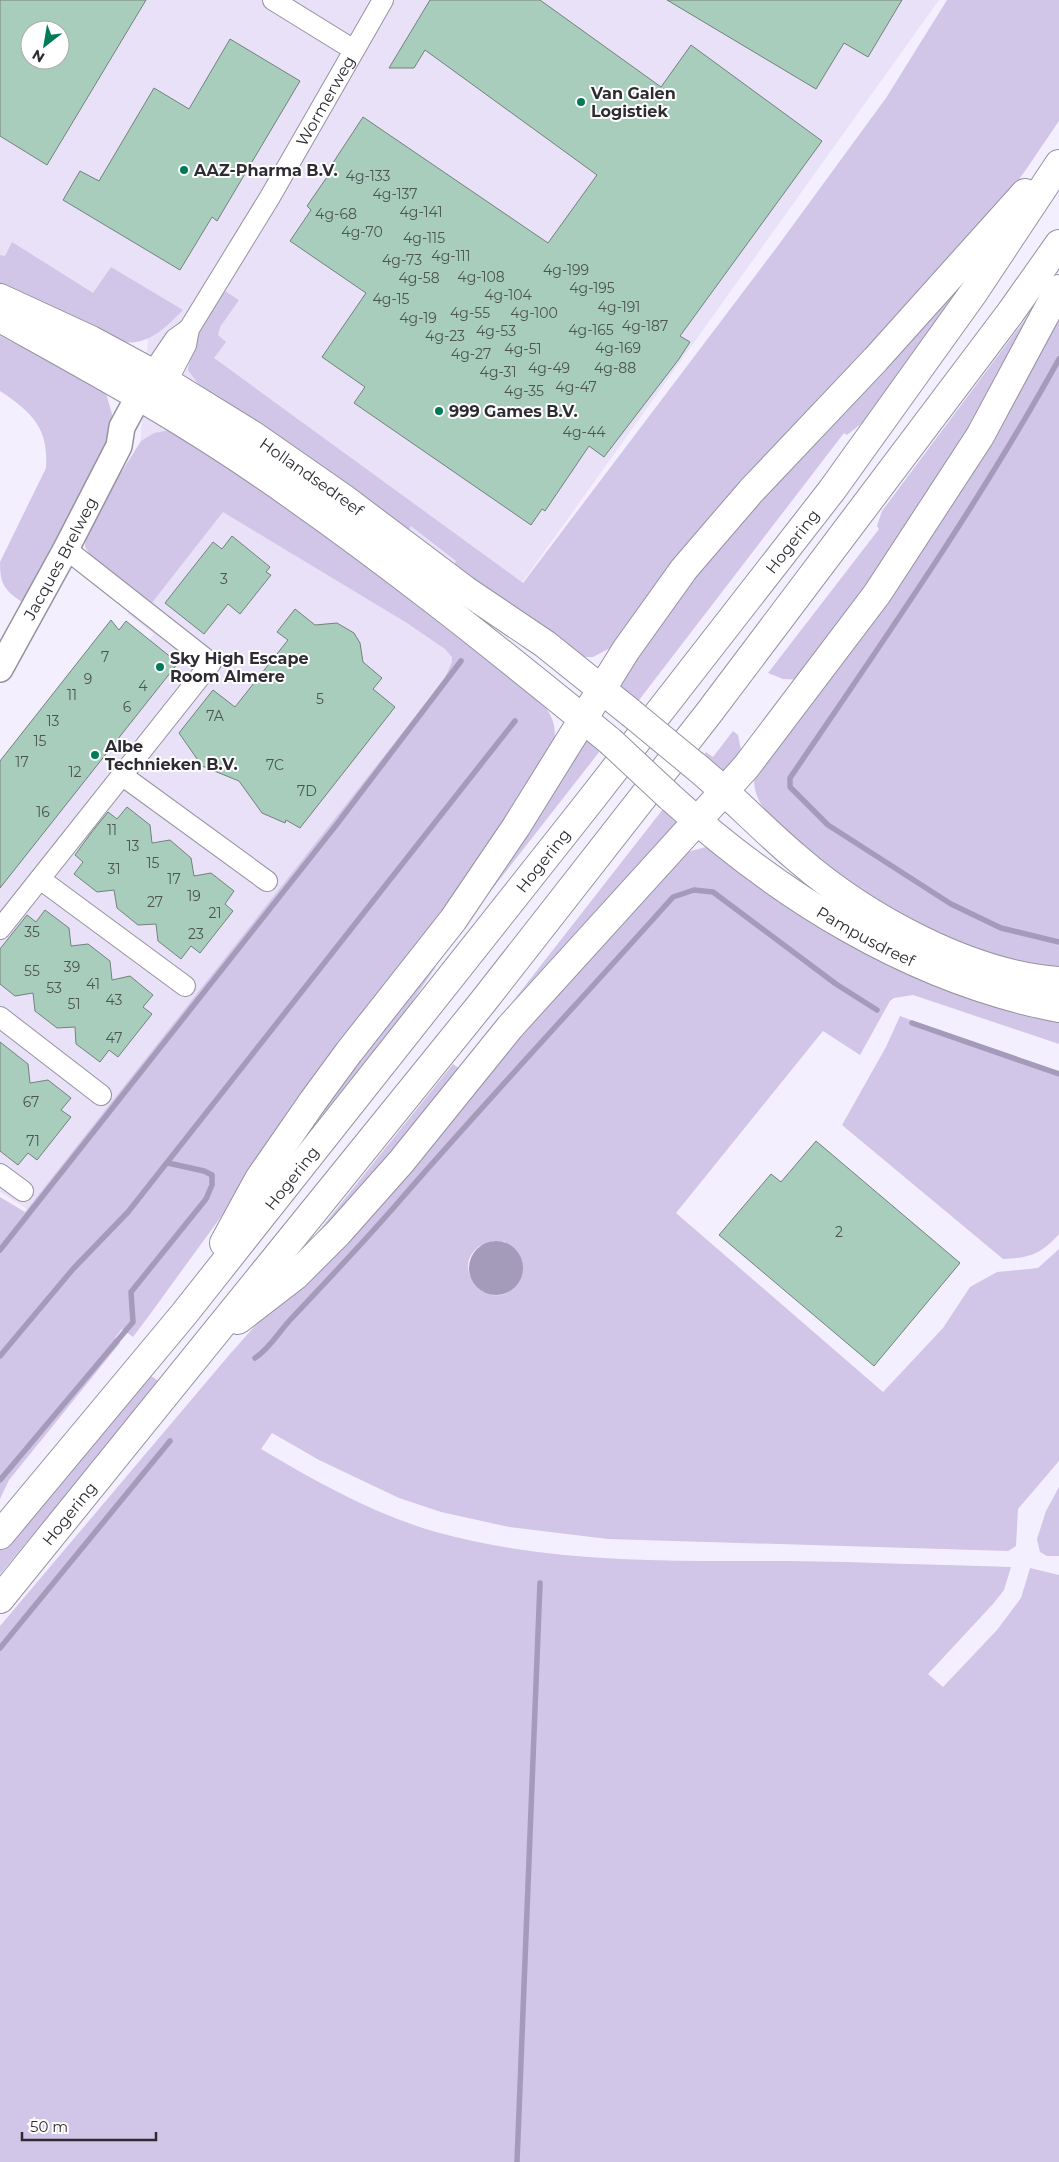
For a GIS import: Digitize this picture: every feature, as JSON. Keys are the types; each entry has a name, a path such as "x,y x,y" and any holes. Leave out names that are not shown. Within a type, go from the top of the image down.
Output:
{"main road":[{"path":"184,1314 259,1179 348,1052 453,920 516,827 582,718 684,569 751,490 876,359 998,221 1059,157"},
{"name":"Hogering","path":"0,1536 184,1314 602,785 832,490 974,292 1059,164"},
{"name":"Hogering","path":"0,1599 482,1003 708,714 1011,312 1059,244"},
{"path":"203,1347 296,1276 338,1233 401,1162 510,1027 746,767 877,594 980,436 1059,289"},
{"name":"Hollandsedreef","path":"0,298 91,340 256,470 380,560 610,741"},
{"name":"Hollandsedreef","path":"0,318 254,436 319,481 465,590 545,644 602,688 694,765"},
{"name":"Pampusdreef","path":"610,741 697,821 784,890 828,917 891,950 945,974 1059,1008"},
{"name":"Pampusdreef","path":"694,765 725,790 752,819 799,860 846,896 896,927 930,944 995,968 1044,980 1059,981"}],"street":[{"path":"273,0 354,50"},
{"name":"Wormerweg","path":"152,389 186,346 189,329 270,196 383,0"},
{"name":"Jacques Brelweg","path":"0,669 66,550 120,446 122,427 152,389"},
{"path":"0,929 123,776 211,662 66,550"},
{"path":"123,776 267,881"},
{"path":"40,879 185,986"},
{"path":"0,1017 101,1095"},
{"path":"0,1174 23,1191"}],"shaded area":[{"path":"0,0 939,0 378,784 46,1221 0,1192 0,833 154,634 128,614 148,340 0,284"},
{"path":"947,0 1059,0 1059,121 997,208 612,647 593,657 580,657 454,565 456,561 411,526 408,531 202,389 188,370 194,336 223,290 239,300 220,327 218,335 226,342 214,358 523,583 777,247 886,98"},
{"path":"1006,223 862,423 847,435 844,433 636,704 610,687 728,535"},
{"path":"12,242 93,293 111,267 183,310 156,334 140,341 122,342 0,292 0,255 5,256"},
{"path":"1047,290 1005,378 804,680 783,679 768,673 879,529 877,526 882,511"},
{"path":"1059,304 1059,976 989,956 919,924 886,905 823,863 779,825 765,810 756,792 754,782 755,770"},
{"path":"0,336 84,378 106,393 112,414 111,435 22,602 4,586 0,562 46,468 46,454 41,431 36,422 21,406 0,391"},
{"path":"171,430 347,545 367,567 542,703 550,715 555,738 547,761 528,795 148,1317 133,1337 122,1329 115,1338 120,1343 9,1480 0,1499 0,1197 25,1212 444,680 452,662 452,657 445,649 407,623 223,512 151,604 92,558 85,547 86,528 141,441 154,433"},
{"path":"733,731 738,735 743,760 729,778 699,761 706,752 713,757"},
{"path":"579,734 600,751 432,966 435,968 401,1018 267,1184"},
{"path":"663,809 678,825 448,1095 289,1268 453,1064 460,1069"},
{"path":"706,847 1059,1012 1059,1044 913,995 894,998 890,1001 860,1055 823,1031 676,1213 883,1392 943,1328 970,1287 997,1272 1038,1268 1059,1249 1059,1461 1018,1509 1016,1546 1008,1551 608,1539 509,1527 441,1512 399,1498 319,1460 272,1433 261,1449 324,1485 368,1507 413,1525 479,1542 523,1550 567,1555 656,1560 818,1561 1011,1567 1004,1590 928,1674 943,1687 997,1630 1021,1598 1030,1568 1059,1575 1059,2162 0,2162 0,1626 230,1354 490,1061 684,853","holes":["493,1241 505,1242 520,1259 522,1263 521,1274 519,1280 510,1291 500,1295 489,1294 480,1289 472,1280 468,1270 469,1259 476,1249 482,1245"]},
{"path":"900,1016 1059,1074 1059,1234 1034,1254 1003,1259 842,1125 886,1047"},
{"path":"491,1241 501,1241 511,1245 519,1253 523,1268 519,1283 511,1291 501,1295 491,1295 481,1291 473,1283 469,1273 469,1263 473,1253 481,1245"},
{"path":"145,1372 160,1382 0,1574 0,1550"},
{"path":"1059,1487 1059,1556 1047,1556 1040,1552 1037,1539 1046,1511"}],"building":[{"path":"0,0 146,0 47,165 0,136"},
{"path":"430,0 540,0 661,87 691,45 822,141 680,336 690,342 679,359 604,457 589,446 545,511 542,509 531,525 354,403 365,387 322,357 366,293 290,241 311,210 307,206 327,177 325,175 363,117 548,243 597,175 425,50 414,68 389,68"},
{"path":"667,0 902,0 868,57 844,43 816,89"},
{"path":"230,39 300,81 217,221 212,217 180,270 63,200 80,171 99,181 154,88 189,109"},
{"path":"232,536 270,567 266,572 271,575 240,614 228,604 204,634 165,603 213,542 222,549"},
{"path":"295,609 315,625 337,623 354,633 360,643 363,662 382,678 373,689 395,707 300,828 286,820 285,823 262,813 239,781 202,766 179,733 213,690 235,707 288,640 277,632"},
{"path":"111,620 119,630 126,621 178,663 0,888 0,761"},
{"path":"127,807 150,825 152,843 170,840 191,858 194,876 211,873 234,891 225,904 233,911 200,953 191,946 181,959 158,941 156,924 138,925 117,908 114,890 97,892 74,874 83,862 75,855 91,833 108,812 117,819"},
{"path":"45,910 69,928 71,946 88,944 110,961 112,980 130,976 153,995 143,1007 152,1014 118,1057 109,1050 100,1062 76,1044 75,1027 57,1028 35,1011 33,993 15,996 0,984 0,949 27,915 36,922"},
{"path":"0,1042 28,1064 30,1083 48,1080 71,1098 61,1110 71,1117 37,1160 28,1153 18,1165 0,1151"},
{"path":"816,1141 960,1263 874,1366 719,1235 771,1174 781,1182"}],"waterway":[{"path":"1059,359 963,519 790,778 790,787 828,825 951,904 1001,928 1059,942"},
{"path":"0,1250 337,824 461,661"},
{"path":"0,1356 73,1269 128,1212 515,721"},
{"path":"255,1358 270,1345 290,1320 369,1235 673,897 694,890 713,892 836,984 877,1010"},
{"path":"912,1023 1059,1074"},
{"path":"0,1480 133,1322 131,1292 206,1199 212,1185 212,1175 204,1171 168,1163"},
{"path":"0,1648 170,1441"},
{"path":"517,2162 540,1583"}],"place":[{"name":"Van Galen Logistiek","path":"581,102"},
{"name":"AAZ-Pharma B.V.","path":"184,170"},
{"name":"999 Games B.V.","path":"439,411"},
{"name":"Sky High Escape Room Almere","path":"160,667"},
{"name":"Albe Technieken B.V.","path":"95,755"}]}
